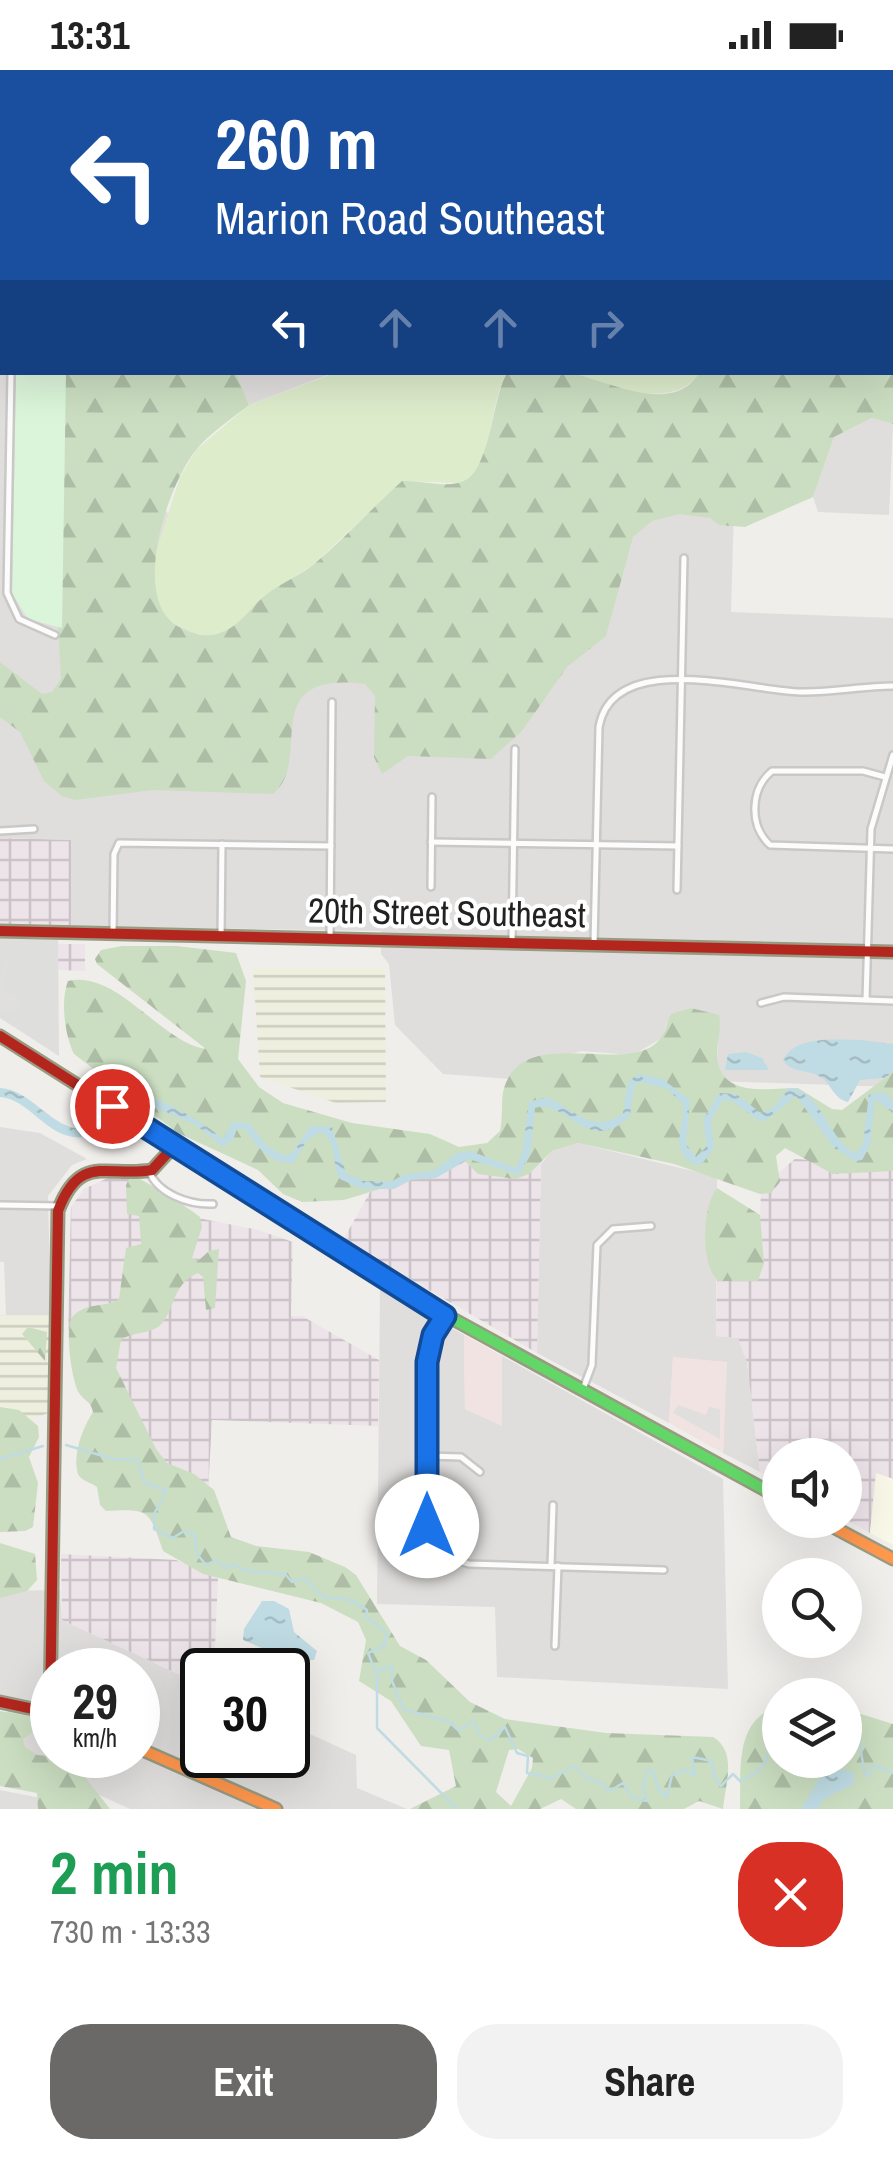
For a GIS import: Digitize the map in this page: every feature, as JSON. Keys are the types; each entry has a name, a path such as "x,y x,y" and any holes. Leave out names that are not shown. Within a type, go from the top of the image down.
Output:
{"street":[{"path":"12,375 4,511 10,603 27,626 55,634"},
{"path":"0,404 11,404"},
{"path":"677,890 684,558"},
{"path":"594,944 599,727 612,696 642,683 742,682 814,692 893,686"},
{"path":"330,938 332,702"},
{"path":"512,942 514,749"},
{"path":"866,1000 869,849 893,755"},
{"path":"885,777 862,771 772,771 756,792 756,822 760,836 770,845 893,849"},
{"path":"430,887 432,797"},
{"path":"0,830 34,829"},
{"path":"432,842 678,846"},
{"path":"113,934 114,854 119,843 331,846"},
{"path":"221,936 222,844"},
{"name":"20th Street Southeast","path":"0,931 893,952"},
{"path":"760,1003 784,997 893,1001"},
{"path":"0,1036 445,1316 762,1488"},
{"path":"52,1648 60,1206 72,1184 94,1170 149,1171 162,1164 174,1146"},
{"path":"149,1171 164,1191 196,1203 213,1204"},
{"path":"0,1204 60,1206"},
{"path":"581,1392 592,1364 598,1245 612,1229 651,1226"},
{"path":"445,1316 428,1356 426,1520 436,1554 463,1564 664,1570"},
{"path":"426,1456 461,1457 480,1472"},
{"path":"552,1505 555,1646"},
{"path":"854,1538 893,1559"},
{"path":"0,1702 30,1708"},
{"path":"160,1758 276,1809"}],"shaded area":[{"path":"0,375 67,375 282,671 618,504 734,507 731,612 893,618 893,1087 716,1081 719,1016 667,1022 662,1038 633,1055 582,1051 521,1066 510,1079 443,1074 395,1025 389,964 381,954 381,931 71,926 71,840 0,838"},
{"path":"237,375 327,375 249,405"},
{"path":"872,418 893,424 889,515 818,512 813,497 834,437"},
{"path":"0,838 71,840 71,926 0,924"},
{"path":"0,937 58,937 59,1056 0,1018"},
{"path":"58,944 85,944 85,971 58,970"},
{"path":"0,953 12,957 1,990 20,997 15,1014 0,1008 0,981 4,970"},
{"path":"0,1127 40,1133 87,1159 72,1165 48,1196 51,1315 6,1315 4,1262 0,1262"},
{"path":"578,1143 717,1177 716,1336 738,1338 747,1362 760,1472 723,1453 726,1362 673,1358 669,1423 537,1353 541,1164 552,1151"},
{"path":"460,1155 506,1168 541,1164 537,1353 343,1240 374,1185"},
{"path":"795,1159 893,1165 893,1479 876,1473 870,1533 862,1529 862,1438 762,1438 760,1472 747,1362 738,1338 716,1336 717,1278 758,1281 761,1187"},
{"path":"110,1177 134,1177 147,1240 134,1317 68,1331 71,1207 84,1189"},
{"path":"193,1217 258,1230 293,1242 291,1316 302,1316 379,1360 378,1426 212,1420 208,1492 147,1462 113,1377 115,1340"},
{"path":"380,1288 464,1335 465,1409 502,1425 502,1356 723,1479 728,1689 497,1677 495,1607 377,1604"},
{"path":"464,1335 502,1356 502,1426 465,1409"},
{"path":"673,1357 727,1362 723,1453 669,1423"},
{"path":"678,1405 706,1415 709,1407 720,1409 720,1439 673,1413"},
{"path":"876,1473 893,1479 893,1545 870,1533"},
{"path":"61,1554 176,1560 218,1577 215,1648 180,1648 180,1675 160,1666 160,1648 122,1648 62,1620"},
{"path":"60,1590 62,1620 122,1648 30,1648 30,1764 9,1754 7,1699 0,1698 0,1591"},
{"path":"160,1666 180,1675 180,1778 310,1778 310,1734 356,1755 357,1788 407,1809 130,1809 62,1778 160,1778"},
{"path":"0,1790 41,1798 41,1809 0,1809"}],"green space":[{"path":"16,375 66,375 62,628 28,619 12,594"},
{"path":"45,375 237,375 249,405 208,438 185,466 165,513 155,567 156,591 163,612 182,629 209,635 234,626 267,594 313,565 402,481 451,484 469,478 484,453 506,375 576,375 657,394 673,393 688,386 697,375 893,375 893,424 872,418 834,437 813,497 745,527 719,525 710,518 679,514 652,521 633,537 606,636 567,667 522,731 491,759 408,756 382,774 374,757 375,696 365,684 331,683 310,690 298,704 284,779 273,794 153,790 75,800 62,796 44,781 20,732 0,717 0,662 42,694 52,692 61,679"},
{"path":"330,375 506,375 486,448 472,474 461,483 402,481 313,565 266,595 236,626 216,635 198,635 172,623 162,612 152,587 151,567 180,477 196,450 249,405"},
{"path":"576,375 697,375 674,391 657,393 602,385"},
{"path":"177,946 236,953 246,981 238,1059 259,1087 283,1103 352,1123 430,1134 459,1147 487,1143 500,1131 503,1092 514,1070 531,1059 553,1054 628,1054 648,1049 662,1036 671,1014 691,1008 719,1015 720,1068 735,1085 798,1088 832,1109 842,1110 893,1072 893,1171 833,1174 785,1148 776,1156 780,1182 771,1193 760,1194 674,1164 578,1143 552,1151 529,1174 516,1179 478,1174 459,1155 429,1174 344,1200 302,1202 283,1194 258,1170 178,1133 74,1054 68,1038 64,998 68,981 86,980 121,996 189,1044 206,1049 97,964 95,959 101,950"},
{"path":"253,968 385,968 386,1102 336,1103 260,1077"},
{"path":"131,1175 200,1217 202,1227 192,1258 198,1261 209,1251 219,1249 215,1308 206,1310 203,1277 198,1273 190,1277 180,1287 161,1324 121,1340 116,1368 156,1449 167,1463 194,1474 214,1490 231,1537 256,1546 309,1552 345,1567 356,1575 400,1646 426,1660 470,1702 505,1719 606,1733 713,1737 721,1743 728,1760 723,1809 699,1801 684,1809 576,1809 561,1799 540,1809 410,1809 456,1786 449,1750 421,1746 391,1701 359,1681 366,1640 358,1622 321,1603 203,1574 163,1551 155,1527 146,1515 132,1510 106,1511 100,1505 97,1487 78,1474 76,1458 93,1412 76,1387 69,1330 79,1311 119,1299 126,1248 141,1244 139,1216 127,1214 126,1185","holes":["518,1749 533,1758 532,1768 511,1806 496,1792 509,1750"]},
{"path":"717,1188 760,1215 764,1263 758,1281 718,1281 712,1273 705,1235 708,1208"},
{"path":"0,1315 51,1315 48,1413 0,1433"},
{"path":"28,1327 47,1332 45,1361 22,1334"},
{"path":"0,1407 19,1410 38,1426 39,1437 29,1457 38,1483 33,1527 25,1531 0,1532"},
{"path":"0,1543 35,1554 37,1580 27,1591 0,1598"},
{"path":"0,1711 30,1716 30,1734 23,1739 30,1750 30,1778 86,1778 110,1809 38,1809 37,1793 0,1786"},
{"path":"862,1714 893,1724 893,1809 740,1809 743,1747 754,1722 762,1715 762,1778 862,1778"}],"water":[{"path":"860,1040 893,1044 893,1072 884,1078 860,1080 848,1102 819,1076 794,1069 783,1060 806,1043"},
{"path":"746,1052 762,1058 769,1070 725,1070 728,1054"},
{"path":"638,1074 661,1078 690,1100 686,1144 696,1157 707,1146 703,1120 719,1093 736,1094 761,1113 774,1107 788,1088 799,1090 817,1105 838,1137 855,1153 863,1144 869,1094 884,1092 893,1101 893,1113 875,1099 870,1146 862,1160 855,1161 834,1148 796,1096 767,1120 759,1121 732,1101 723,1100 711,1120 714,1148 702,1164 695,1165 680,1145 683,1104 667,1089 641,1082 634,1086 630,1116 602,1131 578,1124 546,1107 535,1108 530,1155 519,1175 469,1159 436,1178 411,1180 394,1189 362,1189 340,1179 332,1146 320,1132 307,1140 294,1163 285,1163 265,1153 245,1129 237,1129 233,1140 223,1147 196,1125 130,1098 119,1101 94,1135 79,1137 54,1130 23,1106 0,1097 0,1088 21,1094 57,1120 78,1129 91,1122 118,1093 128,1091 188,1115 223,1139 232,1122 249,1123 267,1146 285,1156 293,1152 310,1126 332,1127 346,1173 364,1181 392,1181 405,1174 433,1171 457,1153 470,1151 516,1168 529,1102 546,1097 583,1118 612,1120 623,1113 628,1082"},
{"path":"262,1601 274,1601 289,1609 294,1632 317,1651 314,1660 310,1660 310,1648 262,1648 243,1640 244,1629"},
{"path":"820,1778 854,1778 854,1784 826,1798 817,1809 801,1809"}],"waterway":[{"path":"66,1445 113,1459 138,1460 144,1482 167,1491 155,1512 154,1529 173,1538 184,1531 194,1534 197,1554 206,1565 216,1560 225,1568 234,1564 245,1571 285,1574 292,1582 304,1578 324,1598 347,1600 367,1610 366,1617 387,1633 384,1646 368,1653 375,1670"},
{"path":"0,1459 43,1446"},
{"path":"377,1671 392,1666 392,1681 404,1710 448,1721 458,1730 474,1722 480,1735 490,1740 505,1727 517,1753 528,1756 527,1773 552,1778 574,1766 588,1779 603,1783 608,1792 623,1783 633,1798 647,1801 643,1787 647,1771 653,1770 658,1789 667,1797 672,1775 683,1770 695,1775 692,1757 712,1761 714,1777 721,1786 733,1774 741,1782 762,1765"},
{"path":"377,1672 377,1728 457,1809"},
{"path":"862,1758 865,1775 869,1776 873,1765 893,1773"}],"traffic: fast":[{"path":"340,1251 411,1296 762,1488"}],"traffic: slow":[{"path":"854,1538 893,1559"},
{"path":"160,1758 276,1809"}],"traffic: jam":[{"path":"0,931 893,952"},
{"path":"0,1036 340,1251"},
{"path":"51,1648 58,1211 76,1181 86,1174 152,1170 174,1146"},
{"path":"0,1702 30,1708"}],"route":[{"path":"112,1106 445,1316 428,1350 427,1526"}]}
